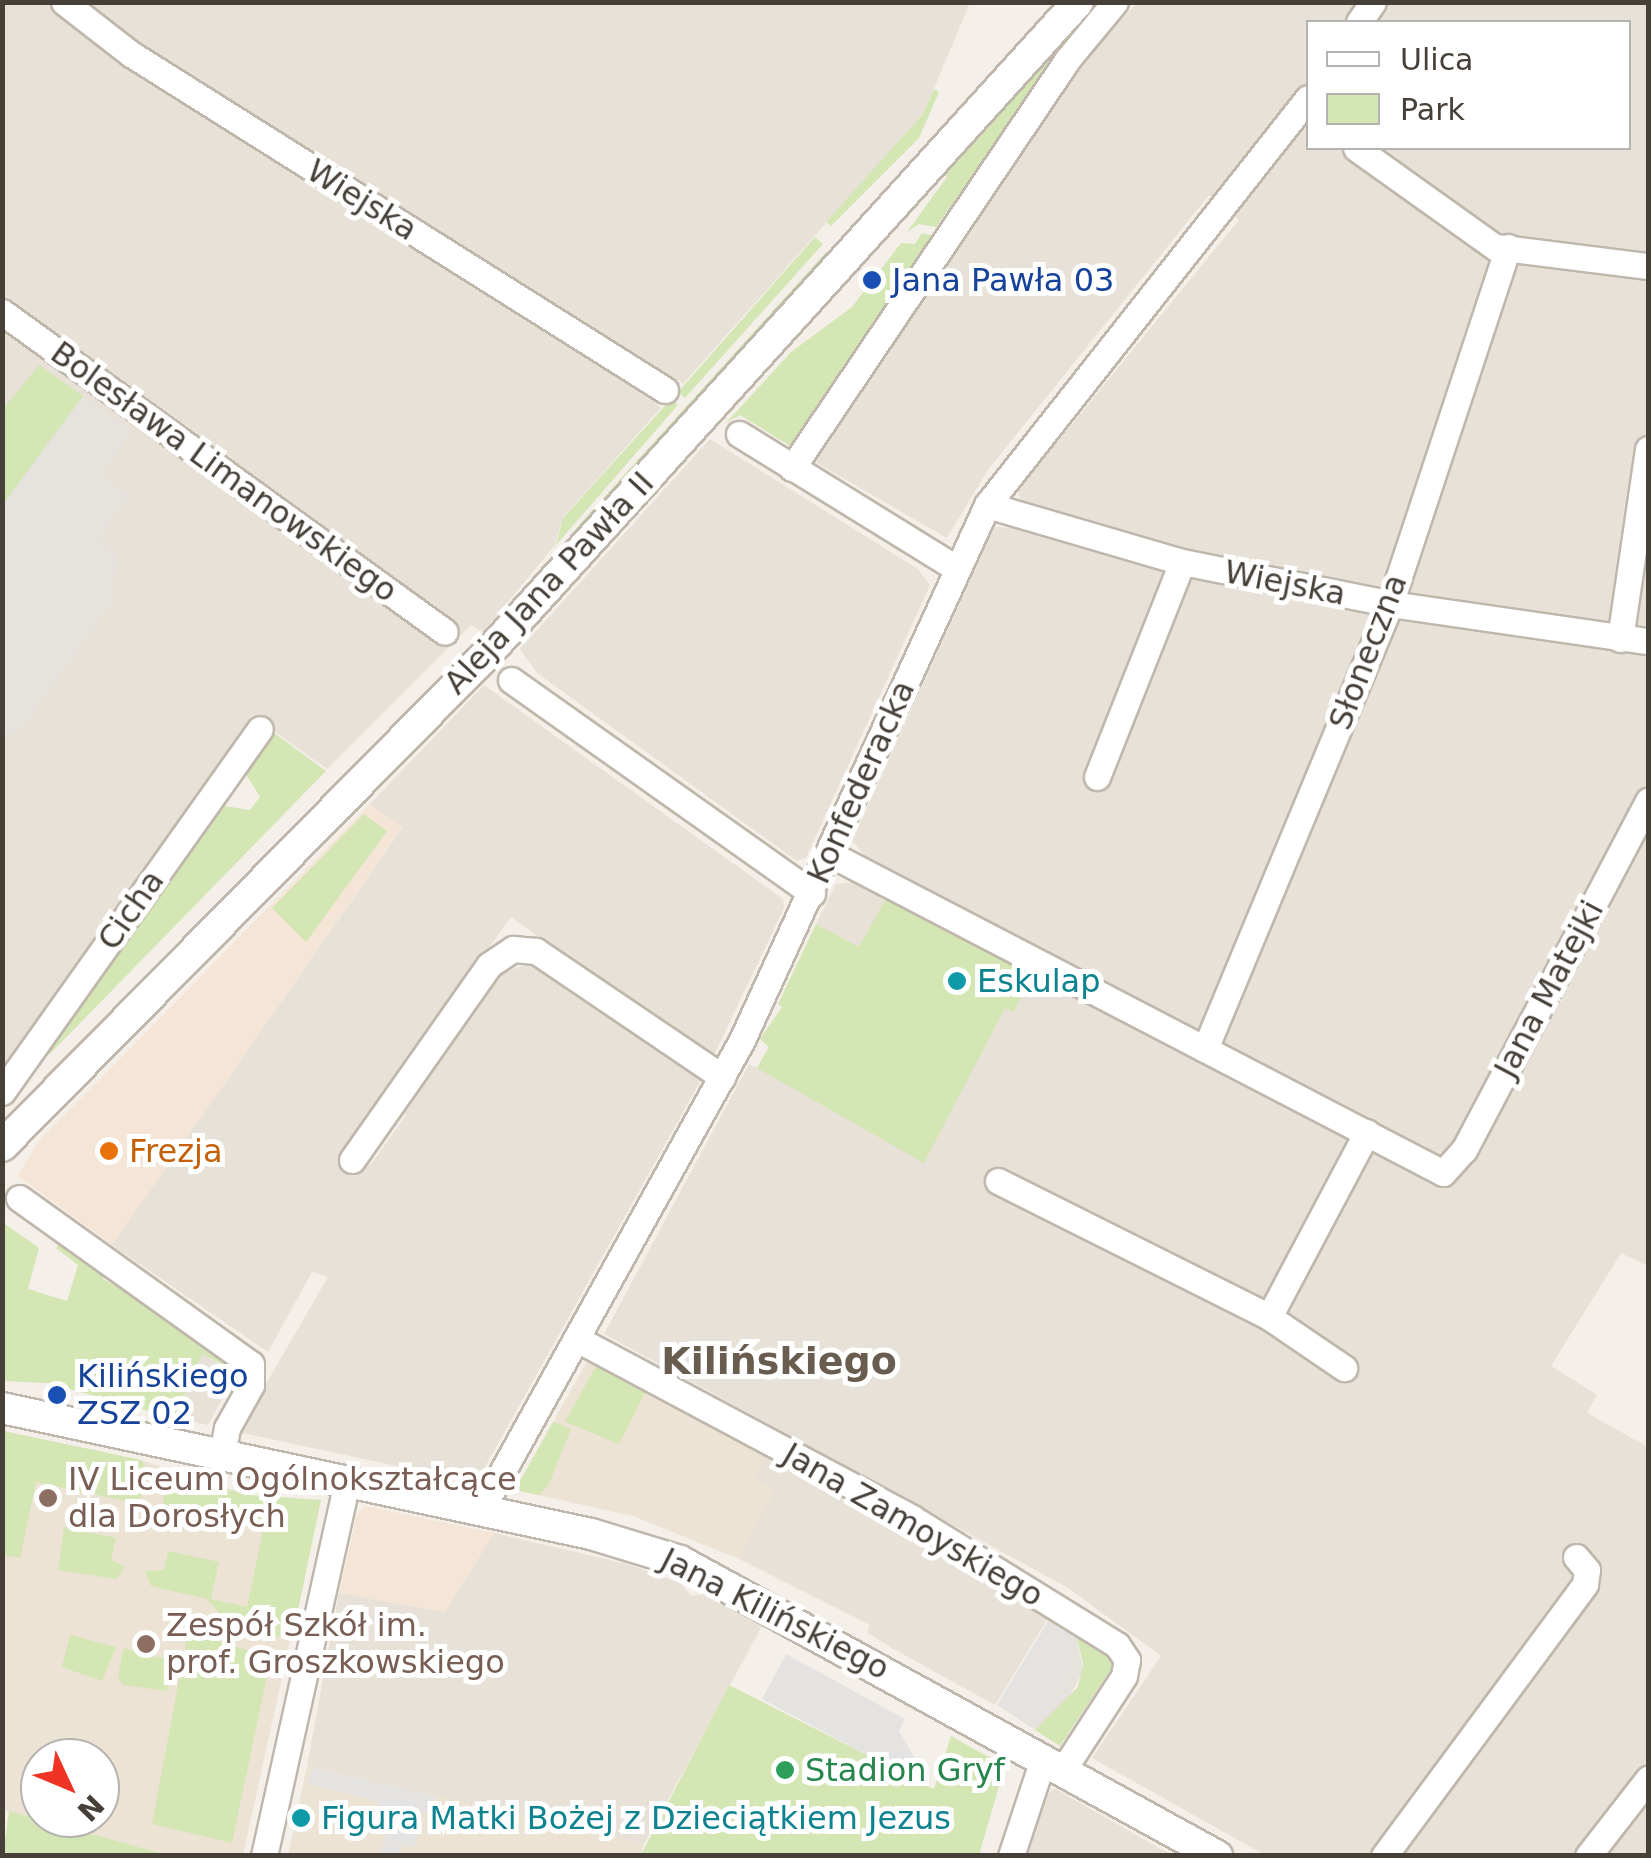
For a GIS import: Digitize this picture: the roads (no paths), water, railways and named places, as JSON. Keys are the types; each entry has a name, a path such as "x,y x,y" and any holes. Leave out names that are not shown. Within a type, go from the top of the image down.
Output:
{"street":[{"name":"Wiejska","path":"64,2 130,54 665,390"},
{"name":"Aleja Jana Pawła II","path":"2,1146 489,652 1078,2"},
{"path":"792,468 1067,60 1116,2"},
{"name":"Konfederacka","path":"481,1510 722,1077 812,893 956,568 988,505 1306,107"},
{"path":"1359,150 1495,246 1648,266"},
{"name":"Słoneczna","path":"1205,1049 1390,604 1508,248"},
{"name":"Bolesława Limanowskiego","path":"2,312 446,632"},
{"path":"739,434 956,568"},
{"path":"1620,638 1648,449"},
{"name":"Wiejska","path":"988,505 1182,562 1390,604 1648,641"},
{"path":"1097,777 1182,562"},
{"path":"511,680 812,893"},
{"name":"Cicha","path":"2,1092 260,729"},
{"name":"Jana Matejki","path":"1367,1132 1442,1174 1464,1150 1648,801"},
{"path":"830,854 1367,1132 1269,1317"},
{"path":"352,1160 489,965 513,948 536,951 722,1077"},
{"path":"998,1182 1269,1317 1344,1368"},
{"path":"19,1198 251,1364 251,1385 227,1428 222,1454"},
{"name":"Jana Zamoyskiego","path":"576,1339 912,1518 1117,1645 1126,1660 1124,1676 1053,1765 1011,1856"},
{"name":"Jana Kilińskiego","path":"2,1408 481,1510 680,1561 1217,1856"},
{"path":"264,1856 347,1481"},
{"path":"1384,1856 1585,1584 1587,1570 1576,1556"},
{"path":"1588,1856 1648,1779"}],"place":[{"name":"Jana Pawła 03","path":"872,280"},
{"name":"Eskulap","path":"957,981"},
{"name":"Frezja","path":"109,1151"},
{"name":"Kilińskiego ZSZ 02","path":"57,1395"},
{"name":"IV Liceum Ogólnokształcące dla Dorosłych","path":"48,1498"},
{"name":"Zespół Szkół im. prof. Groszkowskiego","path":"146,1644"},
{"name":"Stadion Gryf","path":"785,1770"},
{"name":"Figura Matki Bożej z Dzieciątkiem Jezus","path":"301,1818"}],"district":[{"name":"Kilińskiego","path":"779,1362"}]}
